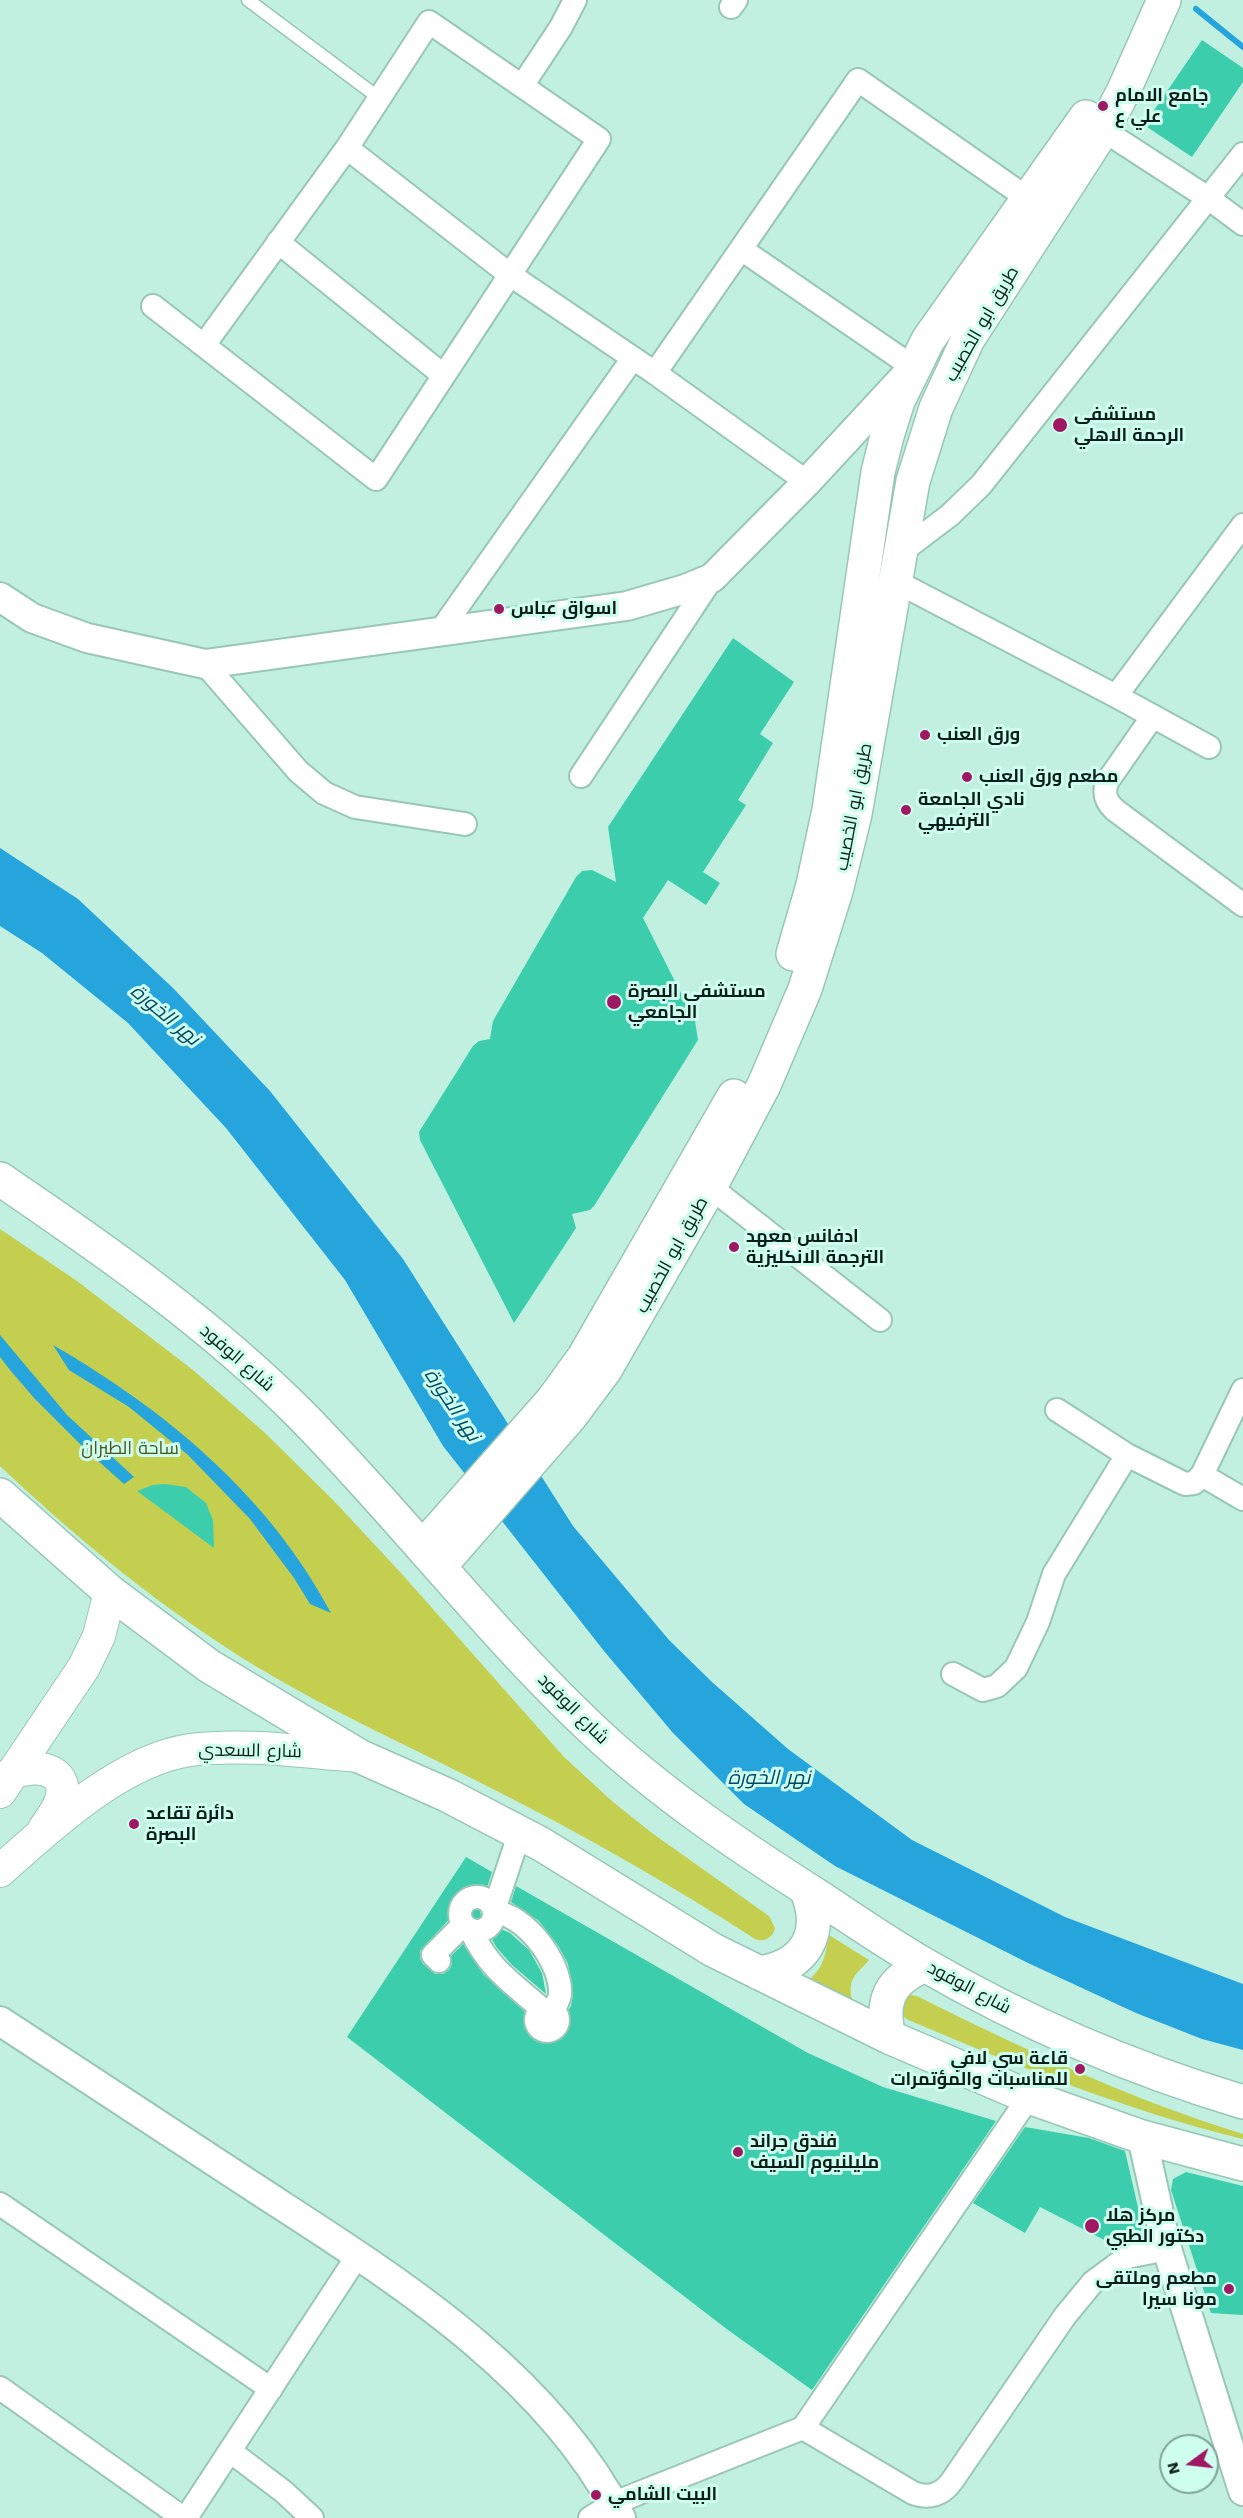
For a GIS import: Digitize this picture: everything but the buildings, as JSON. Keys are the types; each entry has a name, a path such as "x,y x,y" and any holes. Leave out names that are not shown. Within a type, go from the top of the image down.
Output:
{"main road":[{"name":"طريق ابو الخصيب","path":"431,1557 531,1442 598,1335 745,1075 766,1029 842,812 914,481 936,408 968,339 1071,139 1095,102 1144,0"},
{"name":"طريق ابو الخصيب","path":"531,1442 570,1417 605,1370 710,1187 764,1085 805,989 836,891 842,812 878,472 895,410 913,367 944,314 1103,130 1124,90 1164,0"},
{"name":"شارع الوفود","path":"0,1179 93,1242 246,1362 303,1418 540,1677 617,1751 687,1809 925,1965 1014,2013 1092,2048 1243,2102"},
{"path":"0,1495 110,1592 209,1666 359,1756 447,1795 520,1832 713,1950 889,2037 1029,2097 1142,2137 1243,2164"},
{"path":"6,1782 92,1653 99,1636 110,1592"},
{"name":"شارع السعدي","path":"0,1871 42,1832 89,1797 141,1766 165,1756 189,1750 218,1749 359,1756"},
{"path":"6,1782 26,1767 38,1767 50,1771 59,1781 60,1802 42,1832"},
{"path":"759,1973 777,1971 791,1963 803,1952 812,1937 815,1921 813,1905 806,1889"},
{"path":"889,2037 885,2019 886,2001 895,1984 908,1972 925,1965"}],"street":[{"path":"522,86 561,27 575,0"},
{"path":"153,306 376,479 599,139 429,22 347,148 204,345"},
{"path":"655,373 858,80 1038,205"},
{"path":"1103,130 1208,198 1243,224"},
{"path":"347,148 509,274 655,373 807,482"},
{"path":"1209,747 1116,696 897,567 981,485 1243,154"},
{"path":"278,243 443,375"},
{"path":"581,776 712,578 807,482 913,367 741,249"},
{"path":"441,630 633,358"},
{"path":"1116,696 1243,525"},
{"path":"0,597 32,618 87,638 205,664 441,630 588,613 656,599 712,578"},
{"path":"0,618 32,618"},
{"path":"205,664 298,771 324,793 355,807 465,824"},
{"path":"1153,716 1107,782 1105,795 1107,801 1115,810 1243,904"},
{"path":"710,1187 880,1320"},
{"path":"1057,1410 1127,1455 1185,1484 1194,1483 1202,1475 1243,1390"},
{"path":"952,1674 983,1690 998,1686 1016,1668 1038,1622 1054,1574 1127,1455"},
{"path":"1202,1475 1243,1499"},
{"path":"467,1928 479,1932 488,1928 493,1921 493,1908 520,1832"},
{"path":"475,1896 484,1898 493,1908 519,1921 543,1947 557,1970 560,1995 548,2010 494,1968 481,1953 467,1928 459,1917 460,1907 466,1900 475,1896"},
{"path":"439,1961 433,1955 467,1928"},
{"path":"0,2021 358,2255 468,2337 511,2374 548,2413 582,2457 608,2513 803,2428 1029,2097"},
{"path":"1142,2137 1167,2249 1243,2491"},
{"path":"0,2204 271,2389"},
{"path":"803,2428 913,2493 931,2496 939,2494 947,2488 1065,2316 1093,2282 1126,2257 1167,2249"},
{"path":"0,2388 185,2518 358,2255"},
{"path":"230,2451 284,2492 312,2518"}],"lane":[{"path":"248,0 379,98"}],"green space":[{"name":"ساحة الطيران","path":"0,1229 77,1281 193,1370 264,1432 335,1502 401,1573 564,1757 613,1802 652,1833 769,1916 775,1928 770,1936 765,1940 755,1939 592,1841 343,1715 257,1667 189,1622 123,1573 30,1494 0,1466"},
{"path":"829,1935 869,1960 856,1974 852,1983 853,2003 806,1982 820,1967"},
{"path":"909,1995 917,1996 1077,2072 1159,2105 1243,2134 1243,2139 1114,2101 1030,2070 906,2019 901,2013 901,2001"}],"water":[{"name":"نهر الخورة","path":"0,848 78,899 173,988 270,1091 403,1259 573,1526 669,1640 712,1682 788,1749 912,1840 1065,1917 1243,1984 1243,2050 1202,2039 1136,2013 1028,1963 835,1866 744,1804 673,1733 604,1651 443,1446 345,1280 226,1128 128,1023 42,953 0,926"},
{"path":"0,1335 67,1415 134,1477 124,1484 35,1399 0,1357"},
{"path":"53,1345 136,1398 212,1460 246,1494 277,1531 306,1571 331,1613 310,1604 294,1578 250,1519 188,1455 129,1407 69,1370"}],"waterway":[{"path":"1196,9 1243,47"}],"place":[{"name":"جامع الامام علي ع","path":"1103,106"},
{"name":"مستشفى الرحمة الاهلي","path":"1060,425"},
{"name":"اسواق عباس","path":"499,609"},
{"name":"ورق العنب","path":"925,735"},
{"name":"مطعم ورق العنب","path":"967,777"},
{"name":"نادي الجامعة الترفيهي","path":"906,810"},
{"name":"مستشفى البصرة الجامعي","path":"614,1002"},
{"name":"ادفانس معهد الترجمة الانكليزية","path":"734,1247"},
{"name":"دائرة تقاعد البصرة","path":"134,1824"},
{"name":"قاعة سي لافي للمناسبات والمؤتمرات","path":"1080,2069"},
{"name":"فندق جراند مليلنيوم السيف","path":"738,2152"},
{"name":"مركز هلا دكتور الطبي","path":"1092,2226"},
{"name":"مطعم وملتقى مونا سيرا","path":"1229,2289"},
{"name":"البيت الشامي","path":"596,2495"}]}
